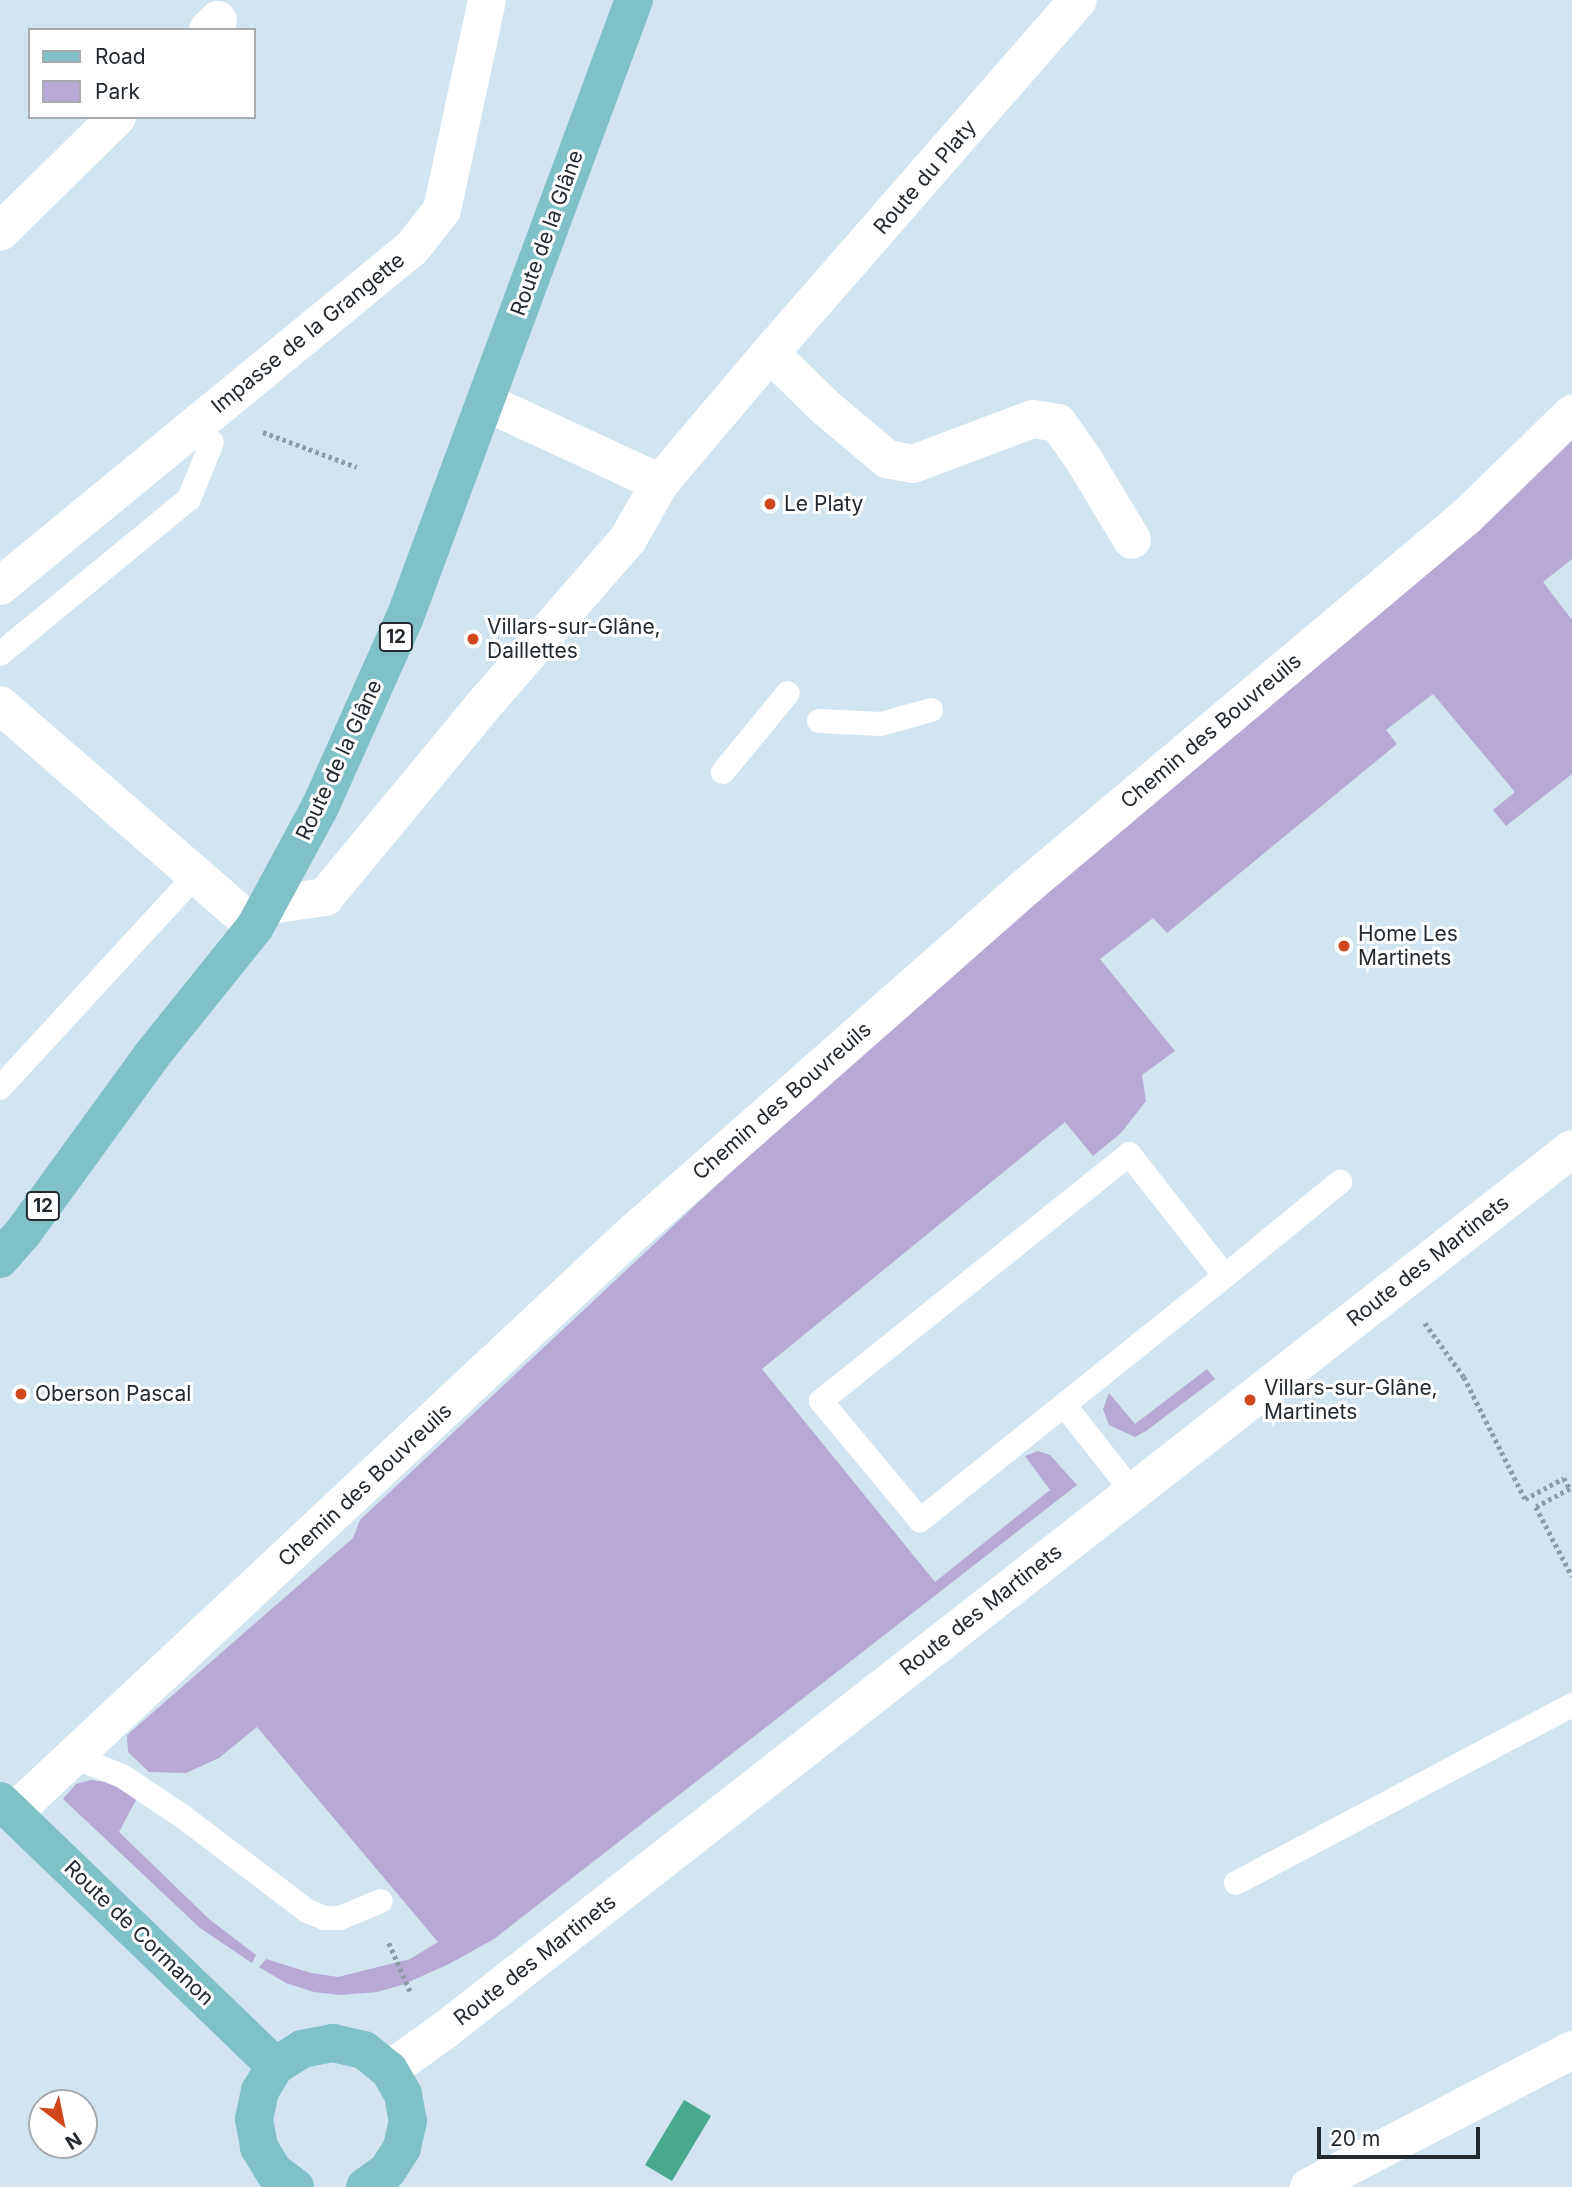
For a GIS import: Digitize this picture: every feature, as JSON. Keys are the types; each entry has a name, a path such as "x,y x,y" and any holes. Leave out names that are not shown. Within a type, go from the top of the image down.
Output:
{"main road":[{"name":"Route de la Glâne","path":"0,1259 23,1234 152,1055 262,916 320,807 405,617 634,0"},
{"name":"Route de Cormanon","path":"7,1807 275,2066"},
{"path":"277,2182 259,2147 254,2119 260,2091 275,2066 302,2049 333,2043 364,2050 389,2070 403,2094 408,2121 402,2148 386,2182"}],"street":[{"name":"Impasse de la Grangette","path":"0,586 412,248 442,210 487,0"},
{"name":"Route du Platy","path":"262,916 325,897 489,699 628,539 660,483 1078,0"},
{"path":"0,232 115,119"},
{"path":"770,353 824,406 887,459 913,464 1033,419 1058,423 1084,460 1132,540"},
{"path":"485,402 660,483"},
{"name":"Chemin des Bouvreuils","path":"7,1807 74,1757 632,1234 1027,886 1466,517 1572,414"},
{"path":"0,705 195,876 262,916"},
{"name":"Route des Martinets","path":"389,2070 445,2030 1572,1149"},
{"path":"1309,2187 1572,2050"}],"lane":[{"path":"0,654 189,499 212,442"},
{"path":"723,772 788,693"},
{"path":"819,721 881,724 931,710"},
{"path":"0,1088 195,876"},
{"path":"1225,1276 1129,1154 821,1401 920,1520 1065,1406 1225,1276 1340,1182"},
{"path":"1065,1406 1132,1491"},
{"path":"1236,1883 1572,1705"},
{"path":"74,1757 122,1776 162,1802 307,1911 324,1918 340,1918 381,1901"}],"path":[{"path":"309,448 357,467"},
{"path":"1424,1322 1464,1377 1525,1499 1564,1478 1570,1489 1536,1507 1572,1576"},
{"path":"388,1938 411,1993"}],"green space":[{"path":"1572,428 1572,559 1543,582 1572,620 1572,774 1506,826 1493,810 1515,792 1433,694 1386,730 1397,744 1167,933 1153,918 1100,959 1175,1051 1142,1075 1146,1101 1121,1133 1093,1156 1065,1122 762,1369 935,1582 1050,1490 1025,1456 1038,1451 1050,1455 1077,1485 494,1939 449,1964 402,1985 377,1992 340,1995 314,1992 286,1983 259,1967 266,1959 311,1973 338,1977 410,1959 438,1942 257,1727 219,1758 186,1773 149,1772 128,1752 127,1735 353,1538 360,1520 1010,910"},
{"path":"1207,1369 1215,1379 1146,1431 1135,1437 1109,1425 1103,1409 1109,1393 1135,1424"},
{"path":"91,1780 113,1783 137,1798 119,1832 209,1919 256,1955 252,1963 200,1928 63,1799 76,1784"}],"shaded area":[{"path":"684,2100 711,2116 672,2181 645,2165"}],"place":[{"name":"Le Platy","path":"770,504"},
{"name":"Villars-sur-Glâne, Daillettes","path":"473,639"},
{"name":"Home Les Martinets","path":"1344,946"},
{"name":"Oberson Pascal","path":"21,1394"},
{"name":"Villars-sur-Glâne, Martinets","path":"1250,1400"}]}
